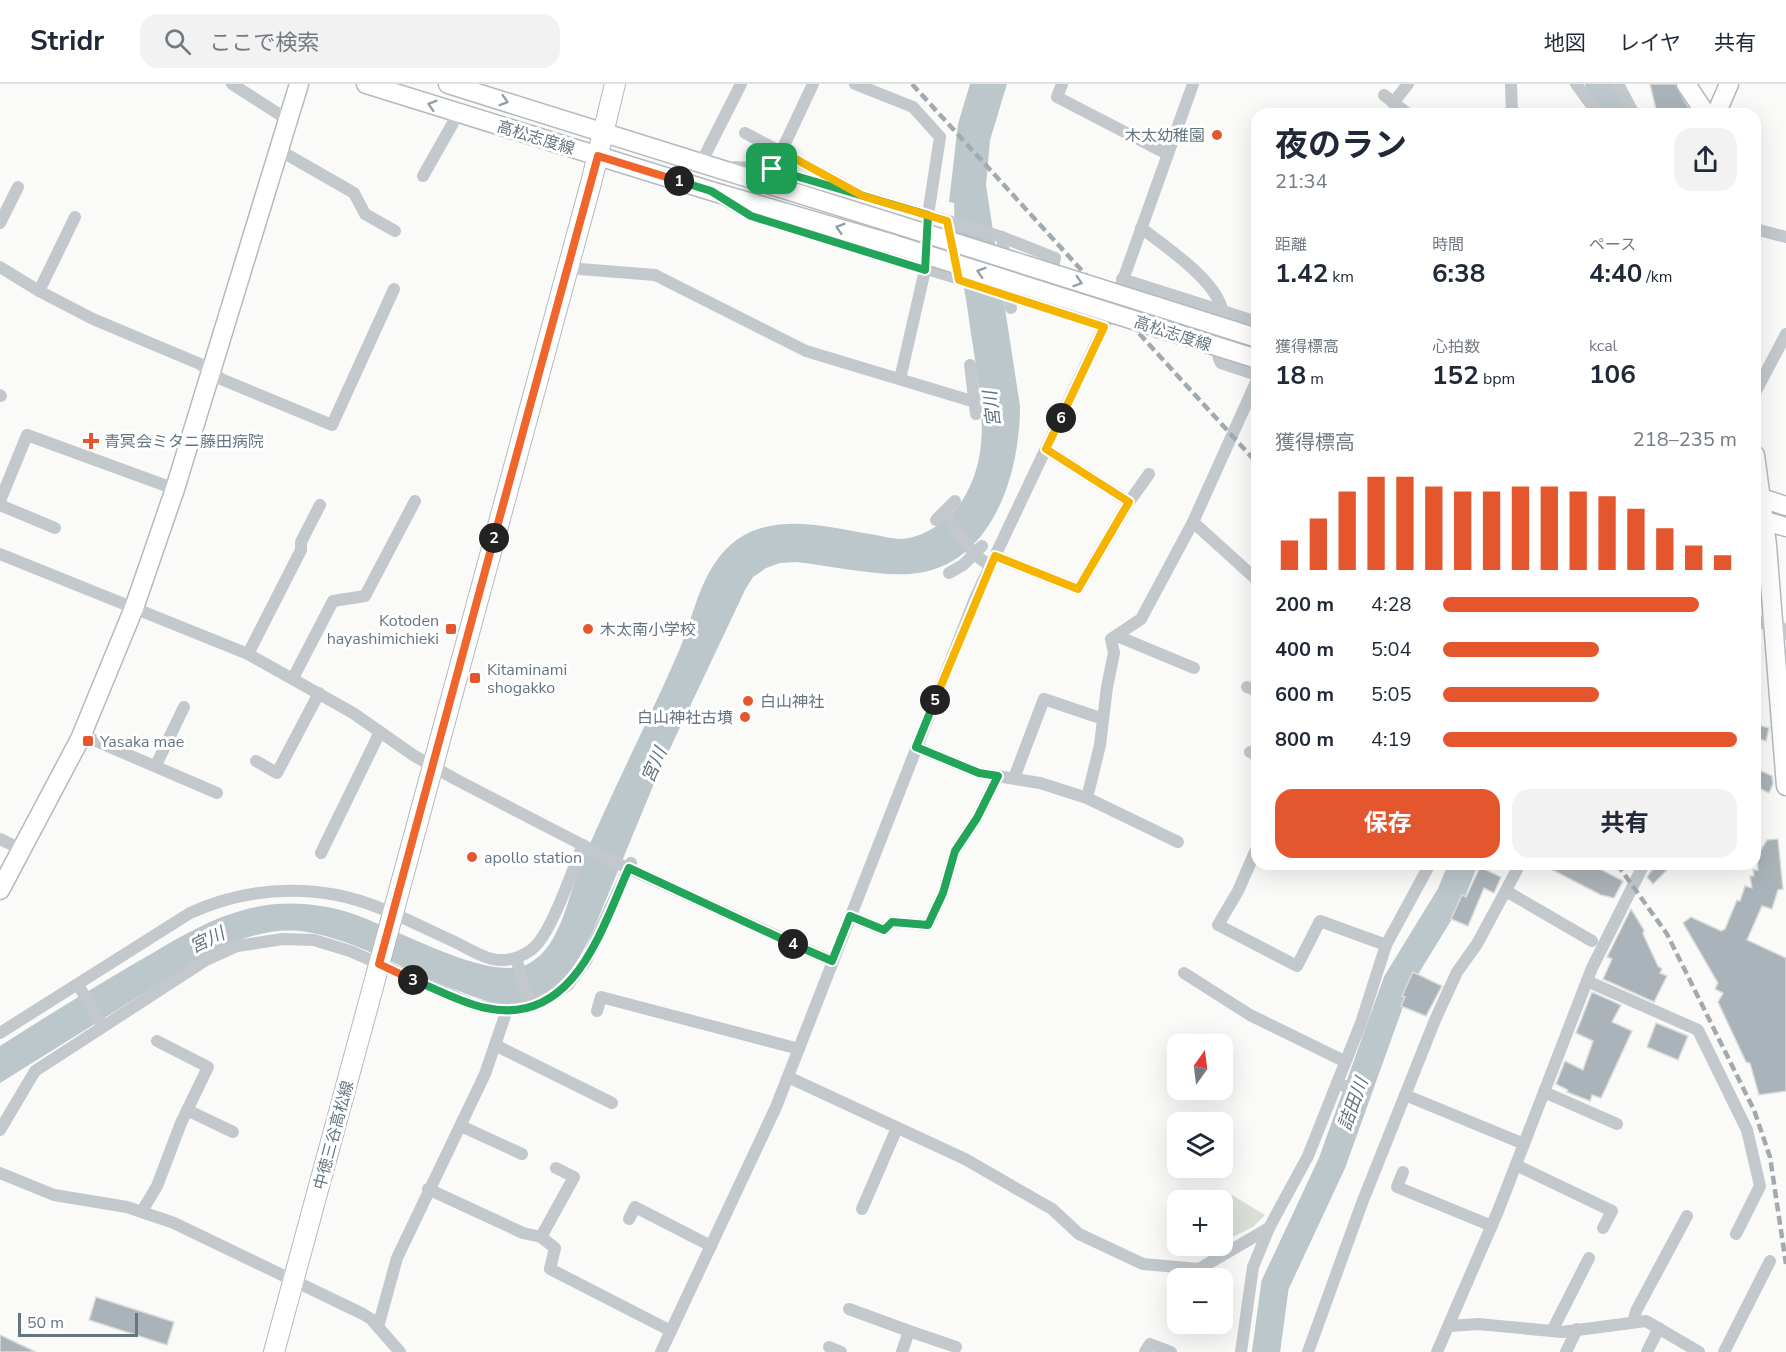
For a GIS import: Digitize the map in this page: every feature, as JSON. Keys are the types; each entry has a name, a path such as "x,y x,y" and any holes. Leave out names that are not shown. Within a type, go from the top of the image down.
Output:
{"main road":[{"path":"0,890 82,735 134,608 175,489 299,84"},
{"name":"高松志度線","path":"366,84 711,191 896,245 1251,357"},
{"name":"高松志度線","path":"448,84 1251,336"},
{"name":"中徳三谷高松線","path":"274,1352 598,156 615,84"},
{"path":"1686,84 1702,108"},
{"path":"1719,108 1729,84"},
{"path":"1761,498 1786,506"},
{"path":"1761,520 1786,527"},
{"path":"1761,534 1772,616 1786,786"}],"street":[{"path":"232,84 288,120"},
{"path":"741,84 701,163 772,169 1002,237 1055,258 1044,305"},
{"path":"772,169 813,84"},
{"path":"855,84 912,107 940,137 928,215 925,270 900,378"},
{"path":"1062,84 1057,97 1167,154"},
{"path":"661,1352 788,1077 916,747 993,561 1104,327 1192,84"},
{"path":"1400,108 1389,99 1408,84"},
{"path":"1511,84 1512,108"},
{"path":"1576,84 1594,108"},
{"path":"1618,84 1631,108"},
{"path":"423,176 447,135 456,112"},
{"path":"745,133 863,196"},
{"path":"279,150 354,193 365,214 395,231"},
{"path":"0,223 18,188"},
{"path":"711,191 751,216 925,270 960,286 1010,301 1044,305 1104,327"},
{"path":"39,291 75,217"},
{"path":"947,221 960,286"},
{"path":"1141,228 1173,252 1215,295 1222,311 1216,353 1221,363 1251,373"},
{"path":"1761,231 1786,237"},
{"path":"1002,237 1010,301"},
{"path":"0,267 39,291 93,319 200,364 221,379 332,426 394,289"},
{"path":"567,268 655,276 806,351 900,378 976,408 970,365"},
{"path":"1122,279 1251,320"},
{"path":"1761,382 1786,334"},
{"path":"1087,798 1100,745 1114,653 1111,639 1141,620 1193,522 1251,393"},
{"path":"0,501 27,435 175,489"},
{"path":"1046,449 1129,502"},
{"path":"955,501 944,517 976,550 993,561 1078,589 1129,502 1149,474"},
{"path":"293,678 333,602 365,596 415,501"},
{"path":"0,505 55,528"},
{"path":"248,654 301,550 301,542 320,505"},
{"path":"1193,522 1251,575"},
{"path":"949,573 976,550"},
{"path":"0,554 248,654 319,693 433,767 585,846 832,961"},
{"path":"1761,622 1772,616 1786,634"},
{"path":"1117,636 1194,668"},
{"path":"256,761 277,773 319,693"},
{"path":"1014,778 1044,699 1103,718"},
{"path":"156,765 184,707"},
{"path":"321,853 380,732"},
{"path":"82,735 217,793"},
{"path":"916,747 979,773 1014,778 1087,798 1178,842"},
{"path":"850,916 884,930 892,922 928,925 943,893 955,851 977,818 998,776"},
{"path":"0,838 23,850"},
{"path":"0,1033 79,988 190,913 228,899 271,891 303,891 348,898 492,959 517,960 535,947 545,932 585,846"},
{"path":"1251,861 1238,891 1218,925 1297,966 1320,921 1386,945"},
{"path":"0,1131 35,1071 102,1024 206,960 237,946 283,939 314,940 335,945 380,962 474,1005 507,1010 557,993 577,975 593,949 628,865"},
{"path":"1241,1352 1253,1267 1269,1228 1308,1156 1361,1023 1386,945 1427,870"},
{"path":"1308,1352 1405,1095 1457,972 1477,944 1517,870"},
{"path":"1437,1352 1492,1226 1587,981 1641,870"},
{"path":"1506,891 1592,941"},
{"path":"517,960 529,1004"},
{"path":"1184,972 1250,1015 1344,1061"},
{"path":"1587,981 1698,1030 1748,1130 1760,1186 1736,1234"},
{"path":"79,988 102,1024"},
{"path":"597,1011 601,997 799,1049"},
{"path":"378,1327 397,1258 461,1126 507,1010"},
{"path":"142,1211 157,1186 187,1110 208,1066 157,1041"},
{"path":"495,1045 612,1103"},
{"path":"788,1077 965,1159 1052,1209 1079,1234 1143,1264 1199,1269 1269,1228"},
{"path":"1337,1083 1364,1094"},
{"path":"1544,1092 1617,1124"},
{"path":"1405,1095 1524,1144"},
{"path":"187,1110 233,1132"},
{"path":"461,1126 522,1154"},
{"path":"862,1209 897,1128"},
{"path":"1516,1165 1612,1211 1604,1228"},
{"path":"541,1237 574,1177 556,1168"},
{"path":"1404,1172 1397,1187 1492,1226"},
{"path":"0,1173 54,1195 142,1211 208,1239 363,1314 400,1352"},
{"path":"429,1189 523,1233 541,1237 555,1248 550,1269 671,1331"},
{"path":"629,1219 635,1207 711,1246"},
{"path":"1634,1320 1636,1311 1687,1216"},
{"path":"1552,1331 1589,1258"},
{"path":"1724,1352 1770,1261"},
{"path":"849,1309 956,1347"},
{"path":"1450,1326 1478,1324 1552,1331 1634,1320 1646,1321 1699,1352"},
{"path":"1647,1352 1659,1328"},
{"path":"1566,1352 1577,1329"},
{"path":"902,1352 909,1331"},
{"path":"1145,1352 1150,1344 1171,1352"}],"shaded area":[{"path":"1233,1196 1265,1215 1253,1227 1233,1237"}],"water":[{"name":"宮川","path":"970,84 1007,84 990,140 986,185 1020,406 1019,432 1014,460 1007,487 996,513 981,536 962,555 938,568 910,574 896,574 796,562 780,563 766,568 753,577 658,774 593,931 577,961 565,977 553,988 524,1002 495,1003 438,983 345,942 326,936 294,931 268,932 231,943 207,954 0,1083 0,1046 187,933 239,911 277,904 317,905 337,909 444,952 493,967 514,968 530,963 541,955 557,932 581,865 604,811 683,642 703,584 715,563 730,546 747,534 765,527 785,524 805,524 897,539 910,538 920,535 946,519 965,496 979,460 981,403 966,302 956,261 954,203 949,202 958,124"}],"building":[{"path":"1650,84 1675,84 1689,108 1656,108"},
{"path":"1761,726 1769,728 1766,741 1761,740"},
{"path":"1761,771 1772,776 1773,784 1769,793 1761,789"},
{"path":"1778,839 1783,889 1778,890 1772,909 1762,906 1747,940 1786,958 1786,1091 1759,1095 1750,1063 1746,1062 1718,1002 1723,993 1715,989 1718,983 1683,923 1691,917 1721,931 1725,929 1745,886 1752,888 1750,876 1754,876 1753,870 1761,870 1761,850 1767,840"},
{"path":"1479,870 1486,870 1501,877 1494,893 1484,888 1468,926 1451,919 1462,895 1466,897"},
{"path":"1553,870 1602,870 1623,881 1614,898 1601,895"},
{"path":"1652,870 1667,870 1653,884 1647,877"},
{"path":"1631,909 1644,930 1643,934 1658,966 1662,969 1660,973 1667,976 1654,1002 1603,979 1612,959 1607,957"},
{"path":"1413,972 1442,986 1426,1016 1401,1006 1405,997 1402,996"},
{"path":"1592,992 1621,1005 1612,1022 1632,1031 1601,1098 1592,1095 1590,1101 1567,1092 1568,1090 1556,1084 1565,1061 1583,1070 1593,1041 1576,1033"},
{"path":"1656,1023 1688,1036 1678,1060 1647,1047"},
{"path":"96,1297 174,1322 167,1345 89,1320"},
{"path":"0,1335 36,1352 0,1352"}],"waterway":[{"name":"詰田川","path":"1599,84 1613,108"},
{"name":"詰田川","path":"1266,1352 1275,1285 1332,1163 1397,982 1451,894 1461,870"}],"railway":[{"path":"912,84 1251,456"},
{"path":"1621,870 1667,934 1754,1110 1770,1157 1786,1264"}],"place":[{"name":"木太幼稚園","path":"1217,135"},
{"name":"青冥会ミタニ藤田病院","path":"91,441"},
{"name":"Kotoden hayashimichieki","path":"451,629"},
{"name":"木太南小学校","path":"588,629"},
{"name":"Kitaminami shogakko","path":"475,678"},
{"name":"白山神社","path":"748,701"},
{"name":"白山神社古墳","path":"745,717"},
{"name":"Yasaka mae","path":"88,741"},
{"name":"apollo station","path":"472,857"}],"route":[{"path":"772,169 781,151 863,196 928,215 947,221 959,280 1044,305 1104,327 1046,449 1129,502 1078,589 995,556 990,566 916,747 979,773 998,776 977,818 955,851 943,893 928,925 892,922 884,930 850,916 832,961 629,868 593,949 568,985 546,1000 517,1010 503,1011 474,1005 379,964 598,156 711,191 751,216 925,270 928,215 772,169"}]}
